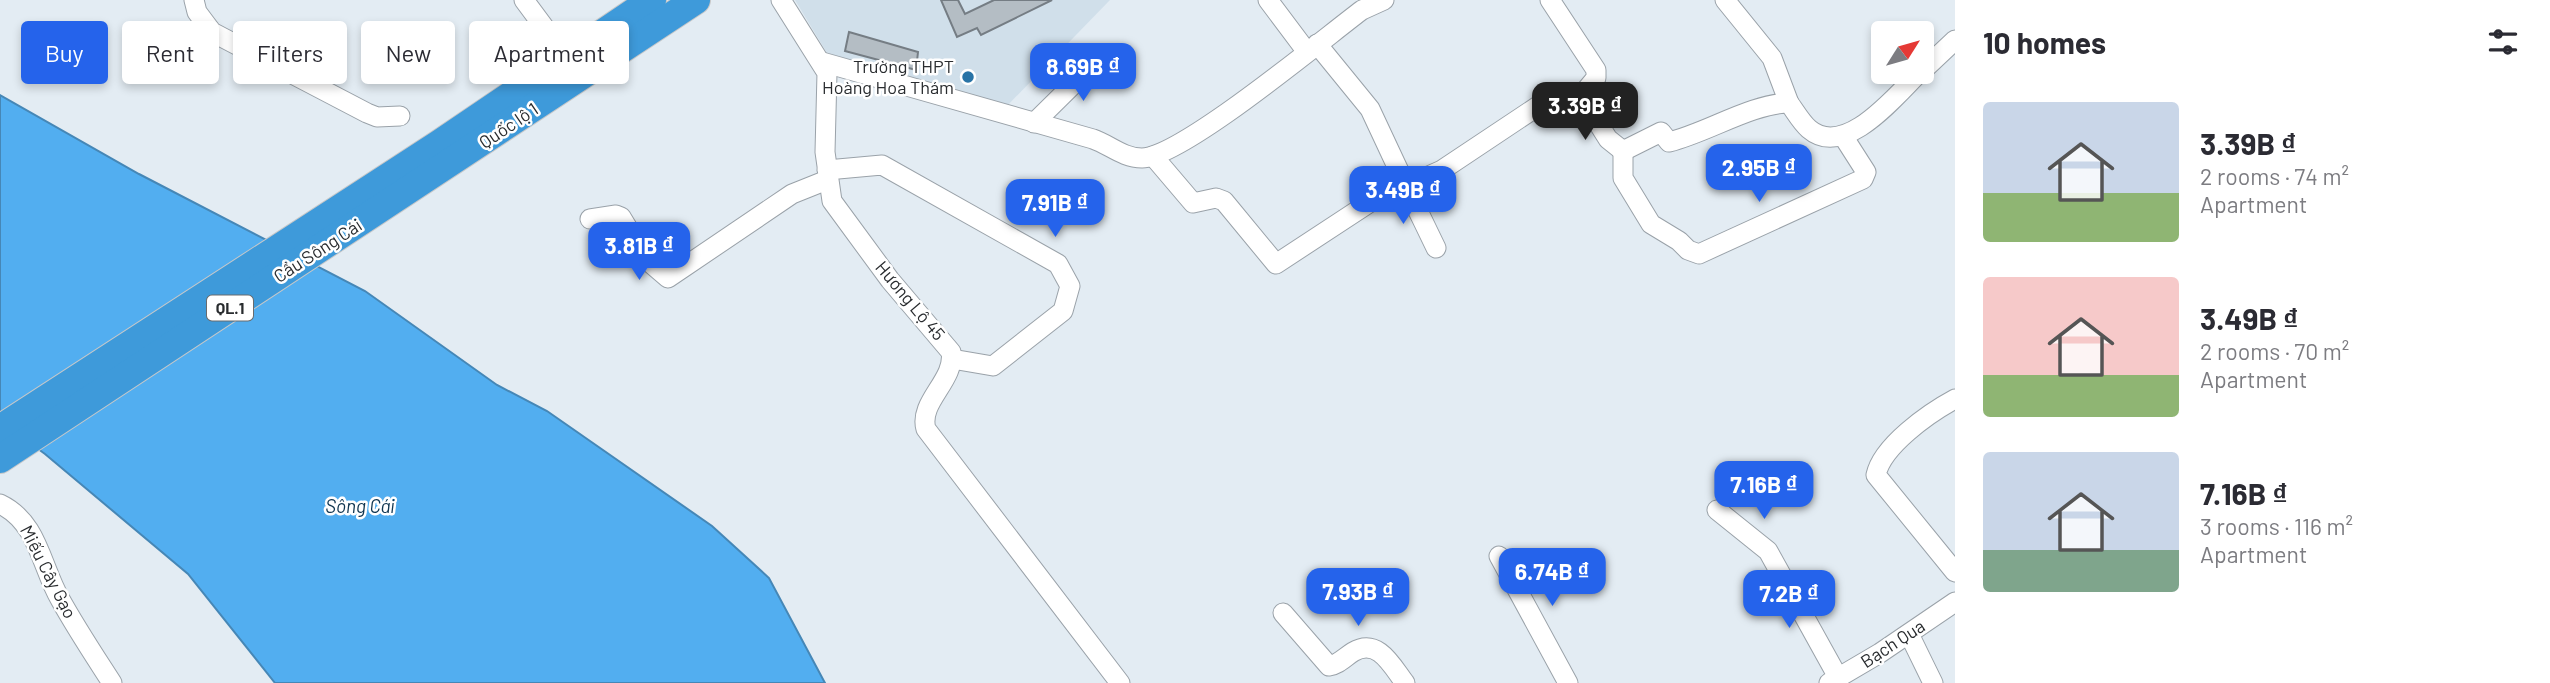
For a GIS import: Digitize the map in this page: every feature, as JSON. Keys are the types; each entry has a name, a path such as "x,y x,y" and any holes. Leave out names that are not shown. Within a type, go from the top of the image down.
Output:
{"highway":[{"name":"Quốc lộ 1","path":"621,21 652,0"},
{"name":"Quốc lộ 1","path":"450,151 696,0"},
{"name":"Quốc lộ 1","path":"450,151 534,84"},
{"name":"Cầu Sông Cái","path":"0,429 450,151"},
{"name":"Cầu Sông Cái","path":"0,459 450,151"}],"street":[{"path":"194,0 197,12 212,32 234,45 367,113 389,118 400,116"},
{"path":"524,0 540,21"},
{"name":"Hương Lộ 45","path":"780,0 822,62 828,84 827,175 832,201 890,280 948,347 952,359 926,416 926,429 1121,683"},
{"path":"1268,0 1370,109 1436,248"},
{"path":"822,62 1093,139 1128,156 1153,156 1228,113 1362,10 1384,0"},
{"path":"1550,0 1596,70 1596,78 1581,96"},
{"path":"1725,0 1772,58 1789,103 1808,128 1817,134 1843,136 1893,101 1909,84"},
{"path":"1934,59 1955,40"},
{"path":"1034,123 1103,55"},
{"path":"1153,156 1193,203 1219,197 1224,201 1276,264 1371,201 1442,170 1547,100 1565,93 1581,96 1608,139 1623,151"},
{"path":"1623,151 1661,132 1669,142 1707,131 1760,107 1789,103"},
{"path":"1623,151 1623,178 1651,224 1679,241 1688,250 1699,254 1863,179 1866,172 1843,136"},
{"path":"590,219 621,217 647,260 668,278 792,194 827,175 882,165 1058,264 1070,286 1063,311 993,366 952,359"},
{"path":"1955,399 1917,425 1879,460 1876,475 1955,572"},
{"name":"Miếu Cây Gạo","path":"0,504 14,512 29,531 56,593 112,683"},
{"path":"1717,510 1768,551 1834,681"},
{"path":"1499,556 1568,683"},
{"name":"Bạch Qua","path":"1834,681 1909,634 1955,601"},
{"path":"1283,613 1329,666 1357,649 1372,648 1381,652 1405,683"},
{"path":"1909,634 1933,683"}],"shaded area":[{"name":"Trường THPT Hoàng Hoa Thám","path":"795,0 1110,0 1004,109 827,53"}],"water":[{"name":"Sông Cái","path":"0,95 139,174 365,291 497,385 547,411 712,526 769,578 825,683 275,683 188,574 45,454 0,421"}],"building":[{"path":"941,0 958,0 965,14 994,0 1052,0 981,35 977,28 957,37"},
{"path":"849,32 918,52 916,70 845,51"}],"place":[{"name":"Trường THPT Hoàng Hoa Thám","path":"968,77"}]}
